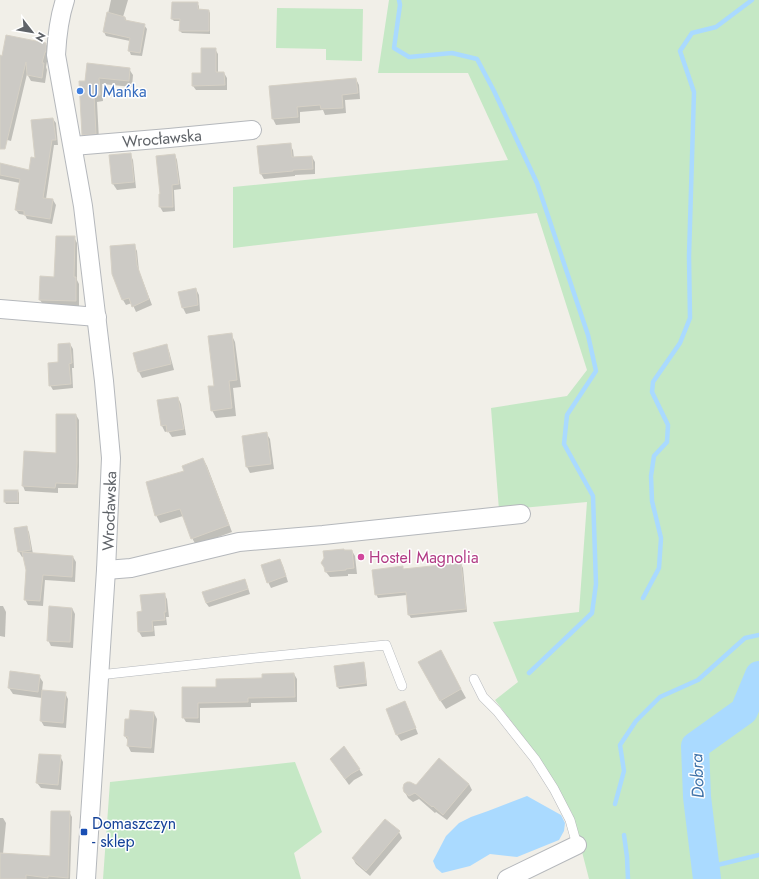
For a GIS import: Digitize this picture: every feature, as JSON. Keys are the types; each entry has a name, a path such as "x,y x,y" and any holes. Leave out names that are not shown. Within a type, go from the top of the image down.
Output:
{"street":[{"name":"Wrocławska","path":"65,0 58,32 56,55 83,206 97,317 111,458 106,570 86,879"},
{"name":"Wrocławska","path":"73,146 252,130"},
{"path":"0,308 97,317"},
{"path":"106,570 131,568 239,542 521,514"},
{"path":"507,879 577,845"}],"lane":[{"path":"99,675 262,657 386,646 402,686"},
{"path":"474,679 483,697 497,711 535,759 554,789 570,820 577,845"}],"green space":[{"path":"389,0 759,0 759,879 589,879 572,813 545,768 495,700 518,682 493,622 579,612 587,502 499,510 491,408 567,396 587,370 537,213 233,248 233,187 508,160 468,73 378,73"},
{"path":"277,8 363,9 362,61 326,60 326,49 276,48"},
{"path":"295,762 322,832 294,853 301,879 103,879 110,782"}],"water":[{"path":"527,796 561,815 565,823 564,831 559,840 517,857 490,854 470,866 442,873 436,868 433,861 446,836 459,823"}],"building":[{"path":"172,2 198,2 198,9 209,10 209,31 179,31 180,19 171,19"},
{"path":"107,12 125,17 125,20 145,24 140,53 128,51 130,38 103,32"},
{"path":"6,35 46,43 46,52 42,63 44,63 42,78 27,75 26,62 5,149 0,149 0,55 2,56"},
{"path":"201,48 216,48 216,72 224,72 225,85 192,86 192,73 201,73"},
{"path":"87,63 130,68 129,81 99,78 100,95 94,95 96,134 82,135 79,81 85,81"},
{"path":"356,78 358,93 342,95 343,108 321,109 320,105 297,107 298,117 272,119 269,86"},
{"path":"53,118 56,140 52,140 43,198 53,199 50,219 24,215 24,211 15,210 20,179 0,175 0,163 29,170 31,157 35,158 31,120"},
{"path":"291,143 292,157 312,156 313,169 260,174 257,146"},
{"path":"131,153 134,182 112,184 109,155"},
{"path":"175,154 179,184 172,185 173,207 159,207 160,194 156,156"},
{"path":"56,236 75,236 74,277 76,277 76,301 39,300 40,276 54,277"},
{"path":"135,244 137,265 149,299 132,307 129,298 122,300 112,274 110,246"},
{"path":"196,288 198,305 182,308 178,292"},
{"path":"232,333 237,380 229,381 232,408 211,411 208,386 214,386 208,336"},
{"path":"70,343 72,363 69,364 71,384 49,386 48,363 58,362 58,344"},
{"path":"167,344 171,364 138,372 133,353"},
{"path":"178,397 184,429 167,432 166,425 161,426 157,400"},
{"path":"56,414 76,414 76,484 56,483 55,488 22,486 24,451 56,453"},
{"path":"267,432 271,464 246,467 242,436"},
{"path":"203,458 229,525 191,539 180,509 155,516 146,482 184,471 182,466"},
{"path":"4,490 18,490 18,502 4,502"},
{"path":"27,526 31,550 18,552 14,528"},
{"path":"344,549 352,550 354,568 325,572 321,563 324,558 323,551"},
{"path":"22,552 73,556 72,577 43,575 40,601 24,600 26,570"},
{"path":"280,559 286,576 267,583 261,565"},
{"path":"461,563 466,609 408,615 406,592 375,595 372,570 403,566 403,569"},
{"path":"245,579 248,589 206,603 202,592"},
{"path":"165,593 165,620 152,621 153,631 138,632 137,612 142,611 140,595"},
{"path":"49,606 72,608 70,642 47,641"},
{"path":"441,650 461,689 440,701 418,662"},
{"path":"364,662 366,683 337,687 334,666"},
{"path":"10,671 40,675 38,692 8,688"},
{"path":"294,673 295,697 248,698 248,702 198,703 198,718 182,718 182,687 216,687 216,679 262,678 262,674"},
{"path":"42,690 66,692 63,723 40,721"},
{"path":"405,701 416,728 396,735 386,709"},
{"path":"130,710 154,712 151,748 127,746 128,737 124,736 125,719 129,719"},
{"path":"344,746 360,769 345,779 330,759"},
{"path":"39,754 61,755 58,785 36,783"},
{"path":"439,758 469,784 443,815 415,793 409,796 404,792 403,788 404,784 407,782 416,785"},
{"path":"51,811 70,811 68,878 48,876 48,878 26,875 26,879 0,879 0,853 50,856"},
{"path":"385,819 400,831 366,871 352,858"}],"waterway":[{"path":"399,0 400,5 394,48 409,57 452,53 477,59 494,91 537,183 588,335 596,371 567,415 564,444 593,496 596,584 592,613 529,673"},
{"path":"643,598 659,568 661,538 652,501 651,476 654,456 667,442 668,425 652,392 653,382 680,343 690,318 689,256 694,92 680,51 692,33 716,27 752,0"},
{"path":"615,804 624,771 620,745 636,721 660,697 698,680 745,638 759,635"},
{"name":"Dobra","path":"707,879 697,797 695,746 744,711 759,675"},
{"path":"624,835 628,879"},
{"path":"705,868 759,855"}],"place":[{"name":"U Mańka","path":"80,91"},
{"name":"Hostel Magnolia","path":"361,557"},
{"name":"Domaszczyn - sklep","path":"84,832"}]}
